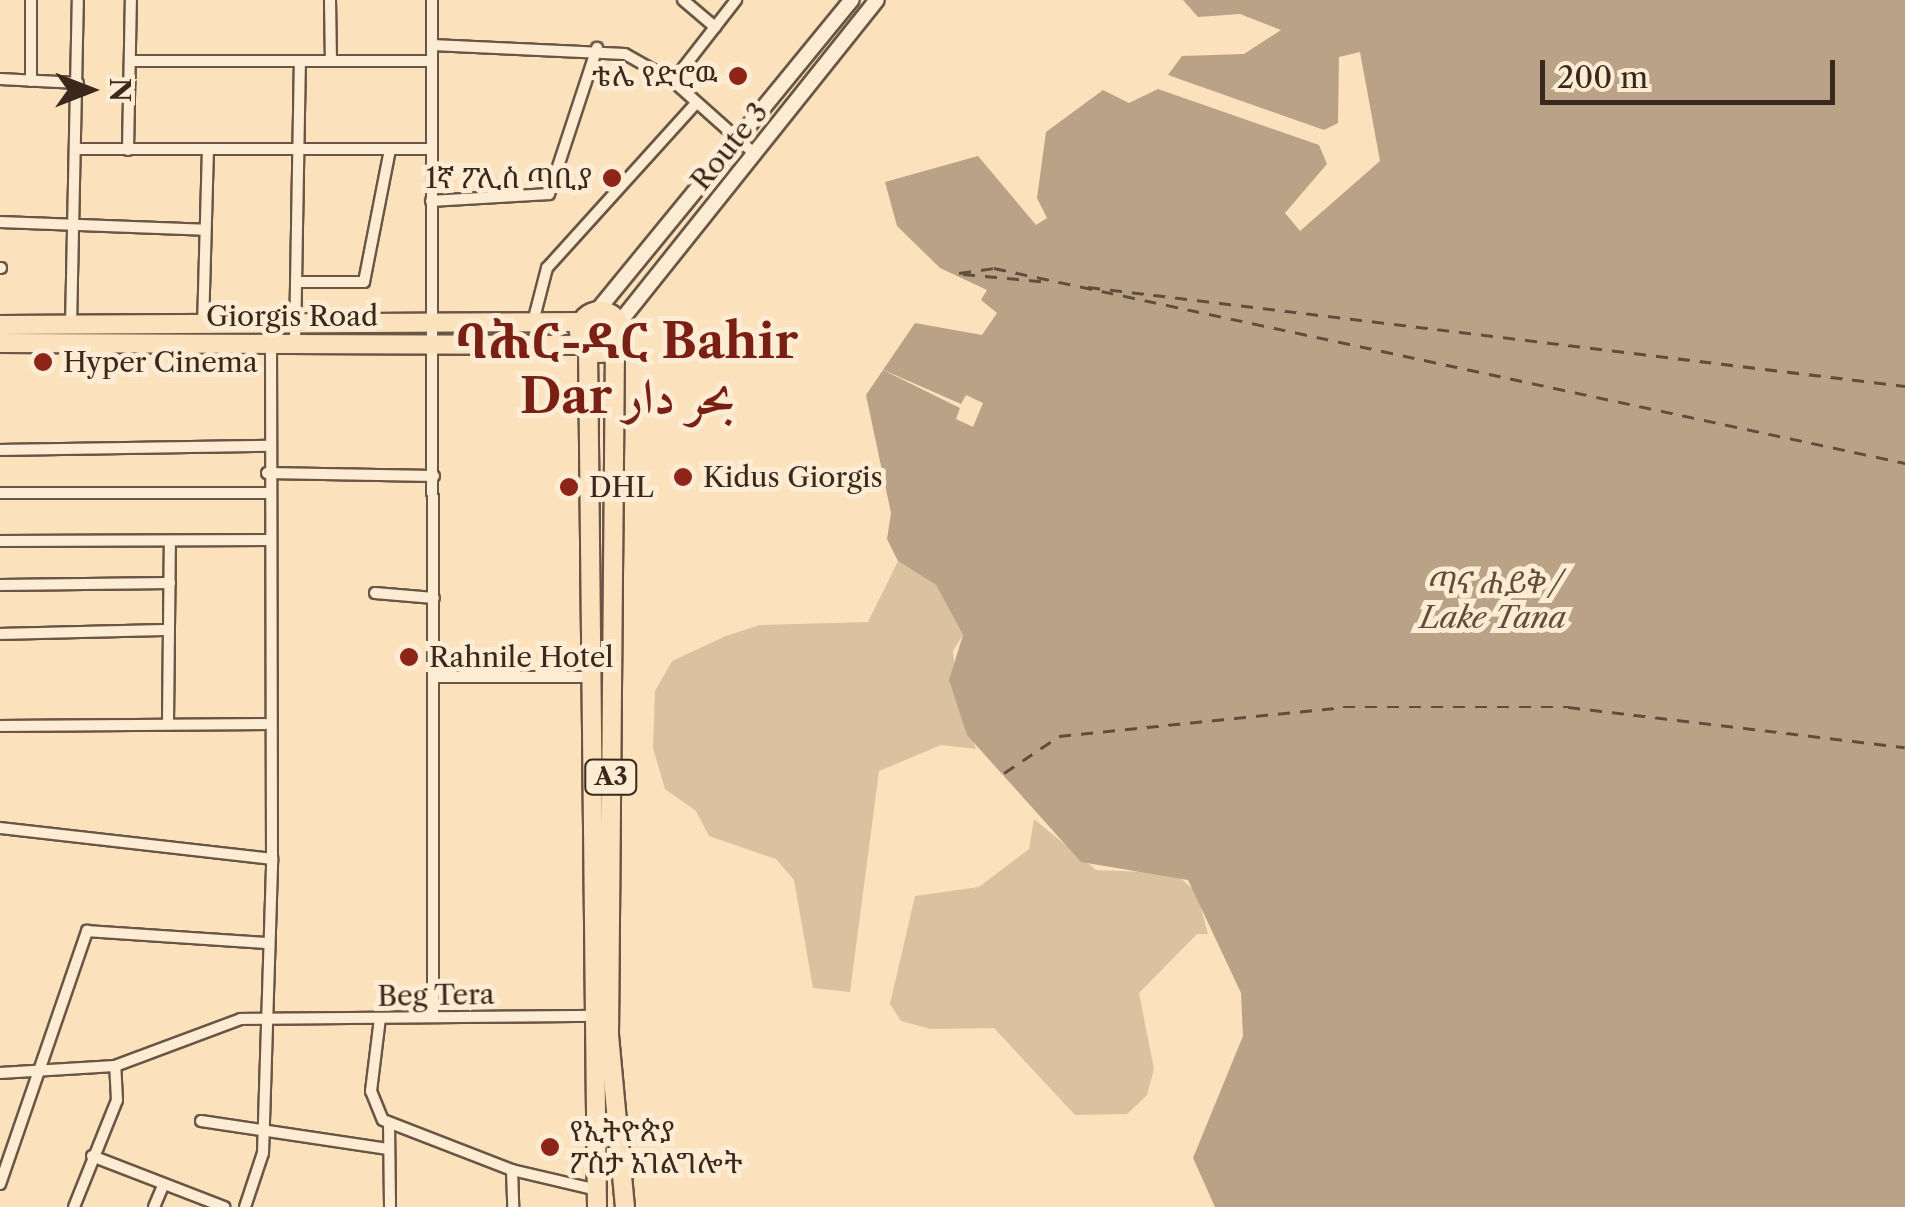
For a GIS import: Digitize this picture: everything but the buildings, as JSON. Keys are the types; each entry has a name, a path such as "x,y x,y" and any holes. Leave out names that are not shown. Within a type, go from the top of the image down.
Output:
{"highway":[{"path":"431,336 590,317 619,323"},
{"name":"A3","path":"590,317 586,347 602,447"},
{"name":"A3","path":"597,1198 603,1016 602,447 619,323"},
{"path":"0,325 203,328 271,335 431,336 615,346"},
{"name":"Giorgis Road","path":"0,343 271,335"},
{"name":"A3","path":"603,1016 612,1144 624,1207"}],"main road":[{"path":"590,317 741,143 852,0"},
{"name":"Route 3","path":"619,323 876,0"}],"street":[{"path":"31,0 31,81"},
{"path":"71,326 77,226 78,0"},
{"path":"128,150 130,0"},
{"path":"330,0 331,62"},
{"path":"432,0 436,677 433,1017"},
{"path":"682,0 715,27"},
{"path":"673,81 736,0"},
{"path":"432,45 597,48 673,81 755,154"},
{"path":"432,200 549,194 597,48"},
{"path":"131,61 432,61"},
{"path":"295,335 300,63"},
{"path":"0,79 78,83"},
{"path":"532,326 547,268 696,103"},
{"path":"78,149 208,153 432,149"},
{"path":"296,282 364,282 390,150"},
{"path":"203,328 208,153"},
{"path":"0,222 206,230"},
{"path":"245,1207 262,1131 263,1018 272,859 265,724 266,446 271,335"},
{"path":"0,450 266,446"},
{"path":"266,473 434,476"},
{"path":"0,493 268,494"},
{"path":"0,541 267,540"},
{"path":"168,722 170,541"},
{"path":"0,585 170,584"},
{"path":"376,593 434,598"},
{"path":"0,634 170,630"},
{"path":"436,677 600,667"},
{"path":"0,726 265,724"},
{"path":"0,828 272,859"},
{"path":"0,1184 41,1074 38,1058 87,932 269,943"},
{"name":"Beg Tera","path":"0,1073 41,1074 115,1066 219,1024 263,1018 603,1016"},
{"path":"380,1018 371,1090 389,1123 390,1207"},
{"path":"74,1207 118,1100 115,1066"},
{"path":"201,1121 388,1149"},
{"path":"389,1123 597,1198"},
{"path":"92,1156 224,1207"},
{"path":"512,1170 513,1207"},
{"path":"154,1207 164,1184"}],"shaded area":[{"path":"898,561 936,585 963,635 953,651 958,699 976,749 941,745 879,771 850,992 813,988 794,880 776,859 709,836 696,811 665,789 653,748 655,691 672,661 726,636 760,625 868,622"},
{"path":"1034,819 1096,870 1175,873 1197,893 1208,934 1197,934 1139,993 1154,1069 1147,1095 1127,1114 1075,1115 994,1028 931,1029 901,1021 890,1004 915,896 979,887 1029,849"}],"water":[{"name":"ጣና ሐይቅ / Lake Tana","path":"1183,0 1905,0 1905,1207 1215,1207 1193,1158 1243,1036 1241,993 1188,880 1081,862 967,735 949,680 963,635 936,585 898,561 887,539 891,513 866,395 915,323 982,335 997,313 981,300 987,290 940,268 897,226 885,182 978,156 1036,225 1047,218 1037,198 1046,132 1103,90 1129,103 1158,89 1319,145 1327,164 1285,213 1300,231 1380,161 1360,52 1339,57 1338,123 1324,130 1168,75 1182,56 1244,54 1281,30 1240,14 1198,17"}],"pier":[{"path":"879,368 961,404 966,395 983,403 973,427 956,419 960,408"}],"ferry route":[{"path":"959,273 994,268 1905,463"},
{"path":"963,274 1050,282"},
{"path":"1088,287 1905,386"},
{"path":"1004,773 1059,736 1343,707 1568,707 1905,747"}],"place":[{"name":"ቴሌ የድሮዉ","path":"738,76"},
{"name":"1ኛ ፖሊስ ጣቢያ","path":"612,178"},
{"name":"Hyper Cinema","path":"43,362"},
{"name":"Kidus Giorgis","path":"683,477"},
{"name":"DHL","path":"569,487"},
{"name":"Rahnile Hotel","path":"409,657"},
{"name":"የኢትዮጵያ ፖስታ አገልግሎት","path":"550,1147"}],"district":[{"name":"ባሕር-ዳር Bahir Dar بحر دار","path":"627,368"}]}
